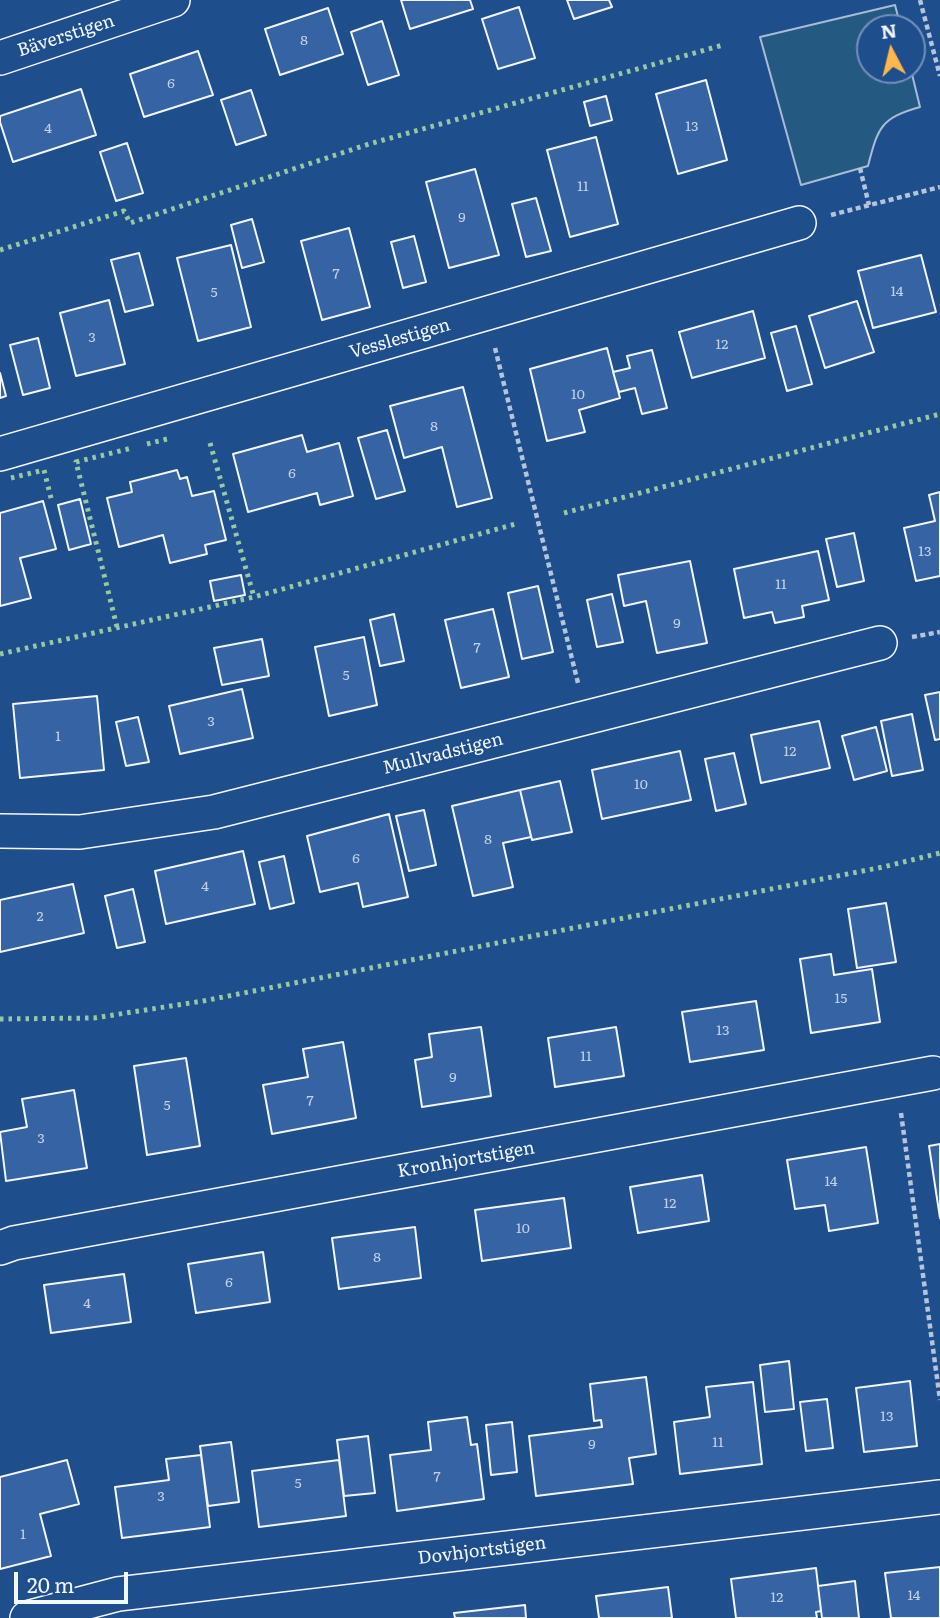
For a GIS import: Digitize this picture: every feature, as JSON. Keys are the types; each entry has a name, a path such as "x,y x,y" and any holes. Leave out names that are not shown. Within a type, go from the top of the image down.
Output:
{"street":[{"name":"Bäverstigen","path":"0,58 173,0"},
{"name":"Vesslestigen","path":"0,454 799,223"},
{"name":"Mullvadstigen","path":"0,831 80,832 214,812 880,643"},
{"name":"Kronhjortstigen","path":"0,1248 14,1243 933,1073"},
{"name":"Dovhjortstigen","path":"27,1618 118,1594 940,1497"}],"path":[{"path":"920,0 940,76"},
{"path":"860,168 869,205"},
{"path":"799,223 940,187"},
{"path":"487,314 587,718"},
{"path":"897,1080 940,1400"}],"shaded area":[{"path":"895,5 897,14 857,14"},
{"path":"856,14 856,84 914,84 920,107 897,115 883,126 868,166 801,185 760,37"}],"building":[{"path":"401,0 470,0 473,9 410,29"},
{"path":"567,0 609,0 612,7 574,19"},
{"path":"519,7 535,58 498,69 482,19"},
{"path":"328,8 343,54 280,75 265,29"},
{"path":"382,21 399,75 368,85 351,32"},
{"path":"198,51 213,95 144,117 130,74"},
{"path":"706,80 727,160 678,174 656,94"},
{"path":"81,89 96,135 13,162 0,116"},
{"path":"251,90 266,135 236,145 221,100"},
{"path":"606,96 612,120 590,126 584,102"},
{"path":"596,137 618,224 570,237 547,150"},
{"path":"127,143 143,193 116,201 100,152"},
{"path":"475,169 499,255 449,268 426,182"},
{"path":"536,198 551,251 526,257 512,204"},
{"path":"252,219 264,262 242,268 231,225"},
{"path":"349,228 370,307 322,320 301,241"},
{"path":"414,236 426,282 403,288 391,242"},
{"path":"231,245 251,327 198,341 177,258"},
{"path":"139,253 153,305 125,312 111,260"},
{"path":"921,255 936,312 873,328 858,271"},
{"path":"109,300 125,364 76,376 60,313"},
{"path":"857,301 874,352 825,368 809,316"},
{"path":"753,311 765,358 692,378 679,332"},
{"path":"796,326 812,384 787,391 771,333"},
{"path":"38,338 50,388 23,395 10,345"},
{"path":"607,348 620,398 579,410 585,432 547,441 530,369"},
{"path":"652,350 667,408 642,414 635,388 619,392 613,372 630,368 627,356"},
{"path":"0,373 6,396 0,398"},
{"path":"463,387 492,498 457,507 442,447 404,458 390,406"},
{"path":"387,430 405,491 376,499 358,438"},
{"path":"302,435 307,452 339,443 353,496 320,505 317,493 248,512 233,454"},
{"path":"177,470 180,479 187,477 192,496 214,491 226,540 205,545 207,554 170,563 163,535 119,547 107,498 132,492 130,482"},
{"path":"940,492 940,576 916,581 904,528 935,521 929,495"},
{"path":"80,499 91,544 69,550 58,505"},
{"path":"43,501 56,549 20,558 31,598 0,606 0,513"},
{"path":"854,533 864,581 837,587 826,539"},
{"path":"818,551 829,600 802,606 804,617 775,623 772,612 744,618 734,569"},
{"path":"690,561 707,643 657,653 646,601 624,606 618,575"},
{"path":"241,575 245,595 214,601 210,581"},
{"path":"538,586 553,652 522,659 508,593"},
{"path":"612,594 623,642 597,647 587,600"},
{"path":"493,609 509,677 461,688 445,620"},
{"path":"394,614 404,661 380,666 370,620"},
{"path":"364,637 377,705 329,716 315,647"},
{"path":"262,639 269,676 222,685 214,648"},
{"path":"242,689 253,738 180,754 169,706"},
{"path":"940,692 940,739 935,740 925,695"},
{"path":"97,696 104,770 20,778 13,704"},
{"path":"912,714 923,770 892,776 881,721"},
{"path":"138,717 149,762 126,766 116,722"},
{"path":"819,721 830,768 761,783 751,735"},
{"path":"876,727 887,771 854,780 842,736"},
{"path":"680,751 691,800 602,819 592,770"},
{"path":"734,753 746,804 716,811 705,759"},
{"path":"560,781 572,832 532,840 520,790"},
{"path":"520,790 531,837 503,843 513,887 473,896 452,806"},
{"path":"424,810 436,865 409,871 396,816"},
{"path":"389,814 408,897 363,907 358,883 320,892 307,836"},
{"path":"243,851 255,904 166,924 155,871"},
{"path":"284,856 294,903 270,909 259,862"},
{"path":"73,884 84,933 0,952 0,900"},
{"path":"133,889 145,942 117,948 105,896"},
{"path":"886,903 896,962 857,968 848,909"},
{"path":"831,954 834,975 872,969 880,1022 811,1033 800,959"},
{"path":"756,1001 764,1050 690,1062 682,1012"},
{"path":"481,1027 491,1096 422,1107 415,1060 432,1057 429,1034"},
{"path":"616,1027 624,1076 555,1087 548,1038"},
{"path":"343,1042 356,1118 272,1134 263,1085 308,1077 303,1049"},
{"path":"186,1058 200,1146 147,1155 134,1066"},
{"path":"74,1090 87,1168 6,1181 0,1132 27,1127 22,1099"},
{"path":"940,1144 940,1218 929,1146"},
{"path":"866,1147 878,1223 829,1231 825,1205 795,1209 787,1160"},
{"path":"702,1175 709,1221 638,1233 630,1187"},
{"path":"564,1198 571,1248 482,1261 475,1210"},
{"path":"415,1227 421,1278 339,1289 332,1238"},
{"path":"263,1252 270,1302 196,1313 188,1264"},
{"path":"124,1274 131,1322 51,1333 44,1285"},
{"path":"789,1361 794,1409 765,1412 760,1365"},
{"path":"646,1377 656,1454 629,1458 633,1484 536,1496 529,1436 602,1427 601,1420 594,1421 590,1384"},
{"path":"910,1381 917,1446 864,1452 856,1388"},
{"path":"753,1382 762,1464 680,1474 674,1422 710,1417 706,1387"},
{"path":"827,1399 833,1448 806,1451 800,1402"},
{"path":"467,1417 471,1445 477,1444 484,1499 397,1511 390,1455 431,1450 428,1422"},
{"path":"512,1422 517,1472 491,1475 486,1425"},
{"path":"368,1436 375,1493 344,1496 337,1440"},
{"path":"231,1442 239,1502 208,1506 200,1446"},
{"path":"201,1455 210,1527 122,1538 115,1487 169,1480 166,1459"},
{"path":"67,1460 79,1504 40,1514 51,1556 0,1569 0,1477"},
{"path":"339,1460 346,1516 259,1527 252,1471"},
{"path":"940,1567 940,1618 891,1618 885,1573"},
{"path":"816,1568 821,1611 816,1612 817,1618 736,1618 731,1579"},
{"path":"855,1581 859,1618 822,1618 818,1586"},
{"path":"668,1587 672,1618 599,1618 596,1596"},
{"path":"525,1605 526,1618 455,1618 454,1613"}],"hedge":[{"path":"0,250 124,211 130,223 369,144 723,45"},
{"path":"564,513 940,414"},
{"path":"147,444 171,438"},
{"path":"210,443 254,597"},
{"path":"117,627 76,462 132,448"},
{"path":"11,478 44,470 52,502"},
{"path":"0,654 254,597 519,523"},
{"path":"0,1019 94,1018 203,1001 883,867 940,853"}]}
